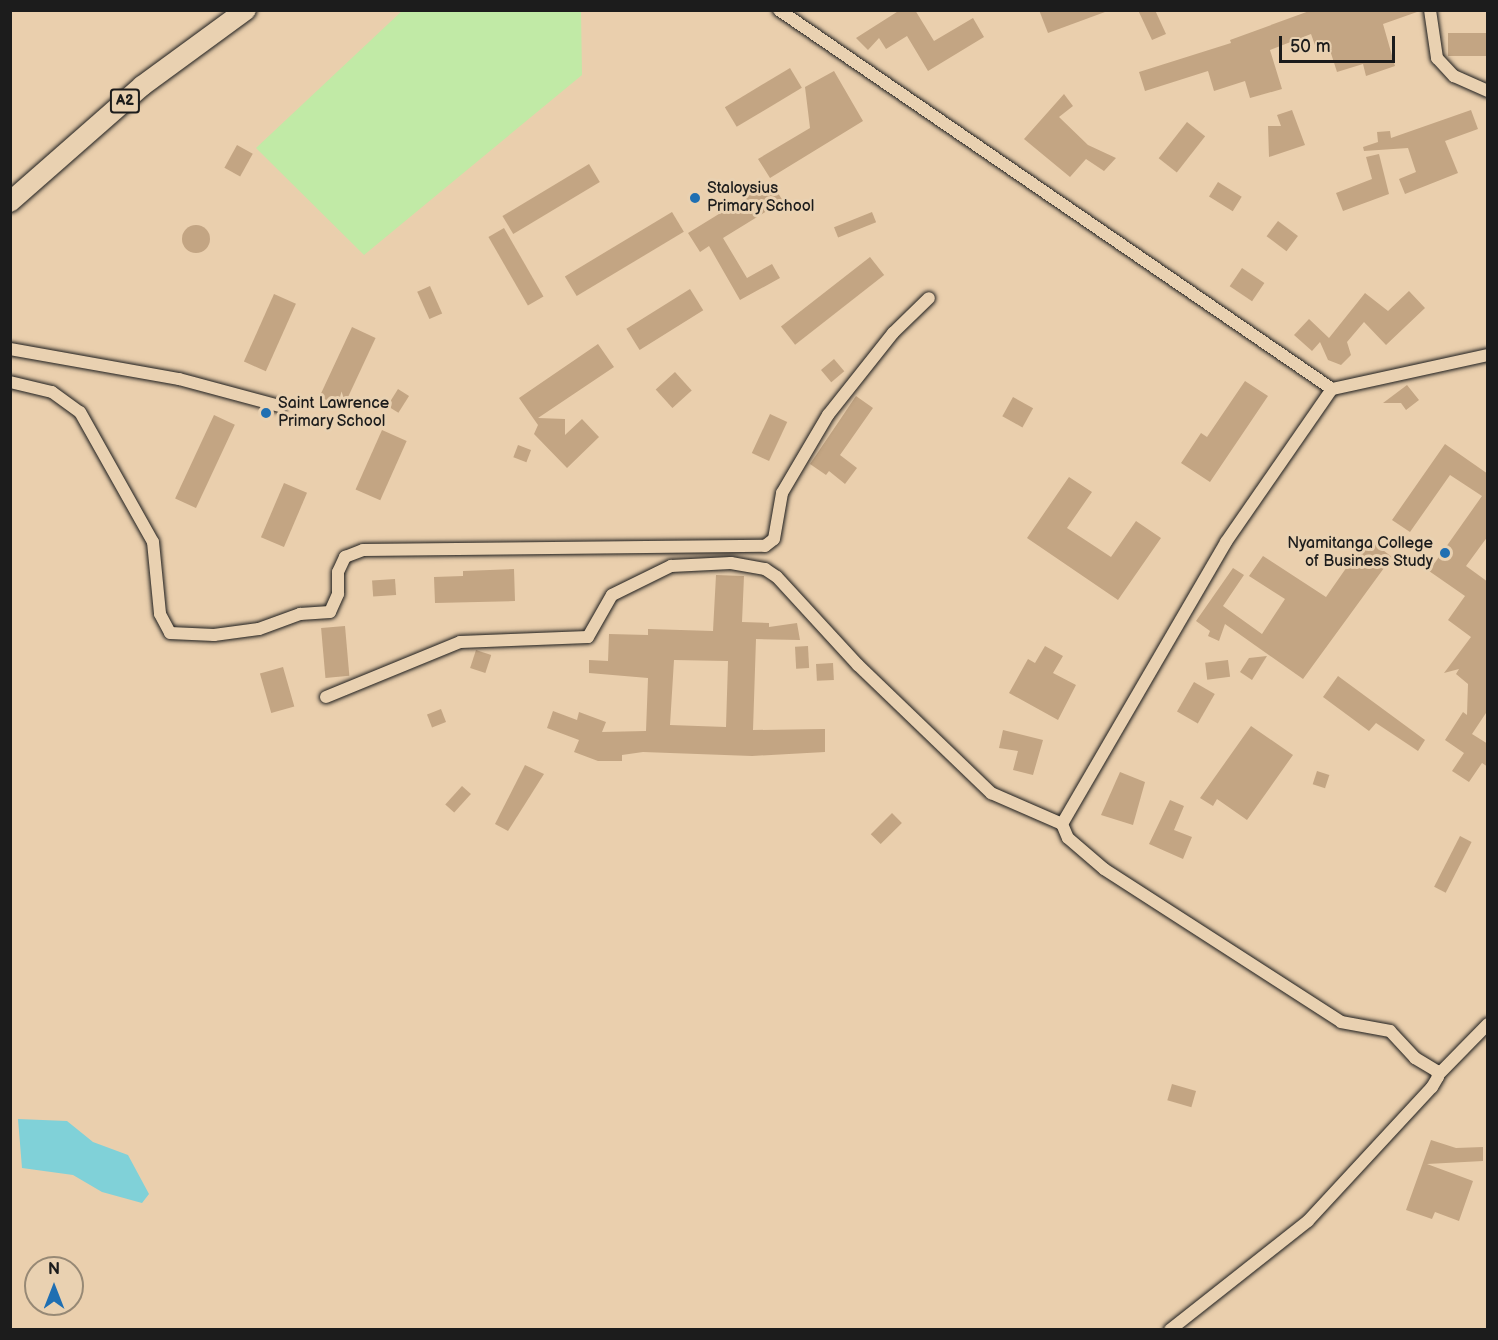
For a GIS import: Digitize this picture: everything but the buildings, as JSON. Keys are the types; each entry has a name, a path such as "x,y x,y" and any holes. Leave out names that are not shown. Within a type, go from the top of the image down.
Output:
{"main road":[{"name":"A2","path":"10,202 142,86 246,10"}],"street":[{"path":"779,10 1332,389"},
{"path":"1430,10 1437,58 1454,76 1488,91"},
{"path":"10,382 52,392 80,412 153,542 160,614 170,633 214,635 259,629 300,614 330,612 338,594 338,572 345,557 363,550 765,546 774,539 782,493 828,416 894,333 929,298"},
{"path":"10,349 179,379 279,406"},
{"path":"1062,824 1226,542 1332,389 1488,355"},
{"path":"326,697 459,642 588,637 612,595 671,566 748,565 777,577 858,665 974,779 1020,808 1062,824 1068,838 1083,854 1341,1022 1390,1031 1415,1058 1439,1074"},
{"path":"1170,1329 1308,1221 1367,1161 1432,1087 1439,1074 1488,1024"}],"green space":[{"path":"403,10 581,11 582,75 364,255 256,148"}],"water":[{"path":"18,1119 67,1121 93,1142 128,1155 149,1194 142,1203 102,1192 73,1175 22,1168"}],"place":[{"name":"Staloysius Primary School","path":"695,198"},
{"name":"Saint Lawrence Primary School","path":"266,413"},
{"name":"Nyamitanga College of Business Study","path":"1445,553"}]}
